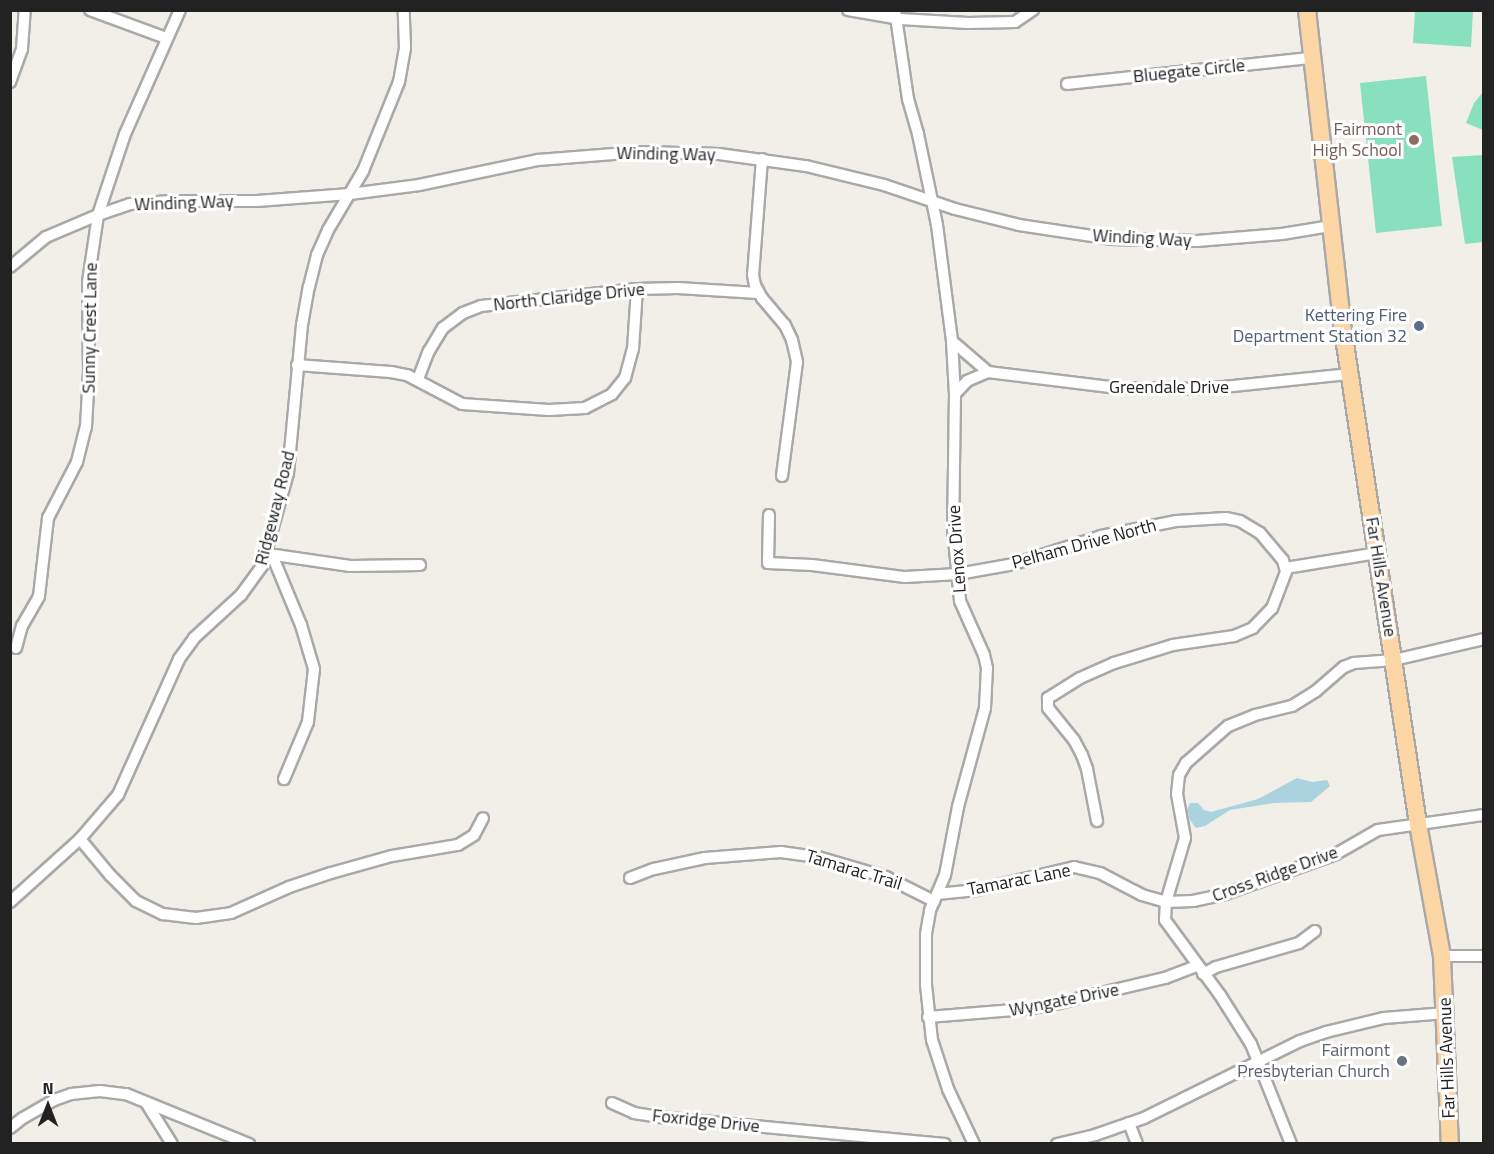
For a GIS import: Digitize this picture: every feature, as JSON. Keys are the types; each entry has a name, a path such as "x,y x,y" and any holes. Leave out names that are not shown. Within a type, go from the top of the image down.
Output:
{"main road":[{"name":"Far Hills Avenue","path":"1307,10 1350,374 1418,824 1442,956 1450,1143"}],"street":[{"path":"10,82 22,49 25,10"},
{"path":"90,10 166,38"},
{"name":"Sunny Crest Lane","path":"16,648 22,626 39,596 42,584 43,548 48,518 77,462 86,427 89,371 88,282 98,214 124,134 180,10"},
{"name":"Ridgeway Road","path":"10,902 80,839 124,785 179,659 188,645 254,580 269,554 291,452 302,325 317,255 336,214 350,194 377,140 399,82 405,48 404,10"},
{"path":"848,10 895,14 942,22 1015,22 1033,10"},
{"name":"Lenox Drive","path":"895,14 908,99 932,201 952,341 955,394 953,529 960,601 984,655 988,681 985,708 958,807 952,849 935,898 926,934 928,1017 948,1089 974,1143"},
{"name":"Bluegate Circle","path":"1067,84 1312,58"},
{"name":"Winding Way","path":"10,267 46,237 98,214 130,204 257,201 350,194 419,185 500,167 581,155 667,151 762,159 848,176 1019,225 1063,233 1141,240 1197,241 1248,238 1331,226"},
{"path":"762,159 753,275 758,293 784,325 795,347 797,362 782,476"},
{"name":"North Claridge Drive","path":"418,380 435,339 453,319 468,310 481,306 636,289 696,288 758,293"},
{"path":"297,365 391,372 418,380 462,404 561,410 591,406 602,402 621,385 630,364 636,289"},
{"path":"952,341 988,372 967,381 955,394"},
{"name":"Greendale Drive","path":"988,372 1070,383 1160,390 1247,387 1350,374"},
{"name":"Pelham Drive North","path":"769,515 768,563 812,565 905,577 958,574 1014,564 1142,526 1210,517 1226,518 1249,525 1270,543 1286,568"},
{"path":"1096,820 1091,786 1082,754 1074,740 1048,708 1047,702 1052,695 1114,663 1173,645 1234,636 1253,628 1267,614 1279,594 1285,579 1286,568 1378,553"},
{"path":"269,554 350,566 420,565"},
{"path":"269,554 301,625 315,669 308,722 284,779"},
{"path":"1291,1143 1259,1061 1237,1021 1165,920 1166,902 1183,851 1184,827 1176,785 1186,763 1228,726 1249,717 1292,706 1316,691 1344,667 1354,663 1394,660 1484,639"},
{"name":"Cross Ridge Drive","path":"1166,902 1193,901 1225,894 1336,854 1371,832 1484,815"},
{"path":"80,839 110,875 136,901 164,914 196,918 231,913 289,887 392,856 458,845 474,835 483,818"},
{"name":"Tamarac Trail","path":"630,878 654,869 705,858 754,852 792,853 818,857 886,877 935,898"},
{"name":"Tamarac Lane","path":"935,898 1074,867 1100,873 1142,895 1166,902"},
{"name":"Wyngate Drive","path":"928,1017 1007,1011 1059,1003 1216,967 1299,943 1315,931"},
{"path":"1442,956 1484,956"},
{"path":"1057,1143 1095,1135 1129,1123 1211,1087 1300,1041 1357,1023 1446,1012"},
{"path":"10,1128 39,1107 70,1094 100,1091 118,1093 249,1143"},
{"name":"Foxridge Drive","path":"612,1103 634,1113 659,1117 945,1143"},
{"path":"147,1104 172,1143"},
{"path":"1129,1123 1137,1143"}],"green space":[{"path":"1415,11 1473,11 1471,47 1413,43"},
{"path":"1426,76 1442,226 1376,233 1360,83"},
{"path":"1483,92 1483,130 1466,123 1474,103"},
{"path":"1483,155 1483,242 1465,244 1452,157"}],"water":[{"path":"1297,778 1312,782 1327,780 1330,786 1311,802 1274,803 1230,810 1205,826 1196,828 1190,820 1187,810 1190,803 1198,803 1204,810 1211,812 1258,799"}],"place":[{"name":"Fairmont High School","path":"1414,140"},
{"name":"Kettering Fire Department Station 32","path":"1419,326"},
{"name":"Fairmont Presbyterian Church","path":"1402,1061"}]}
